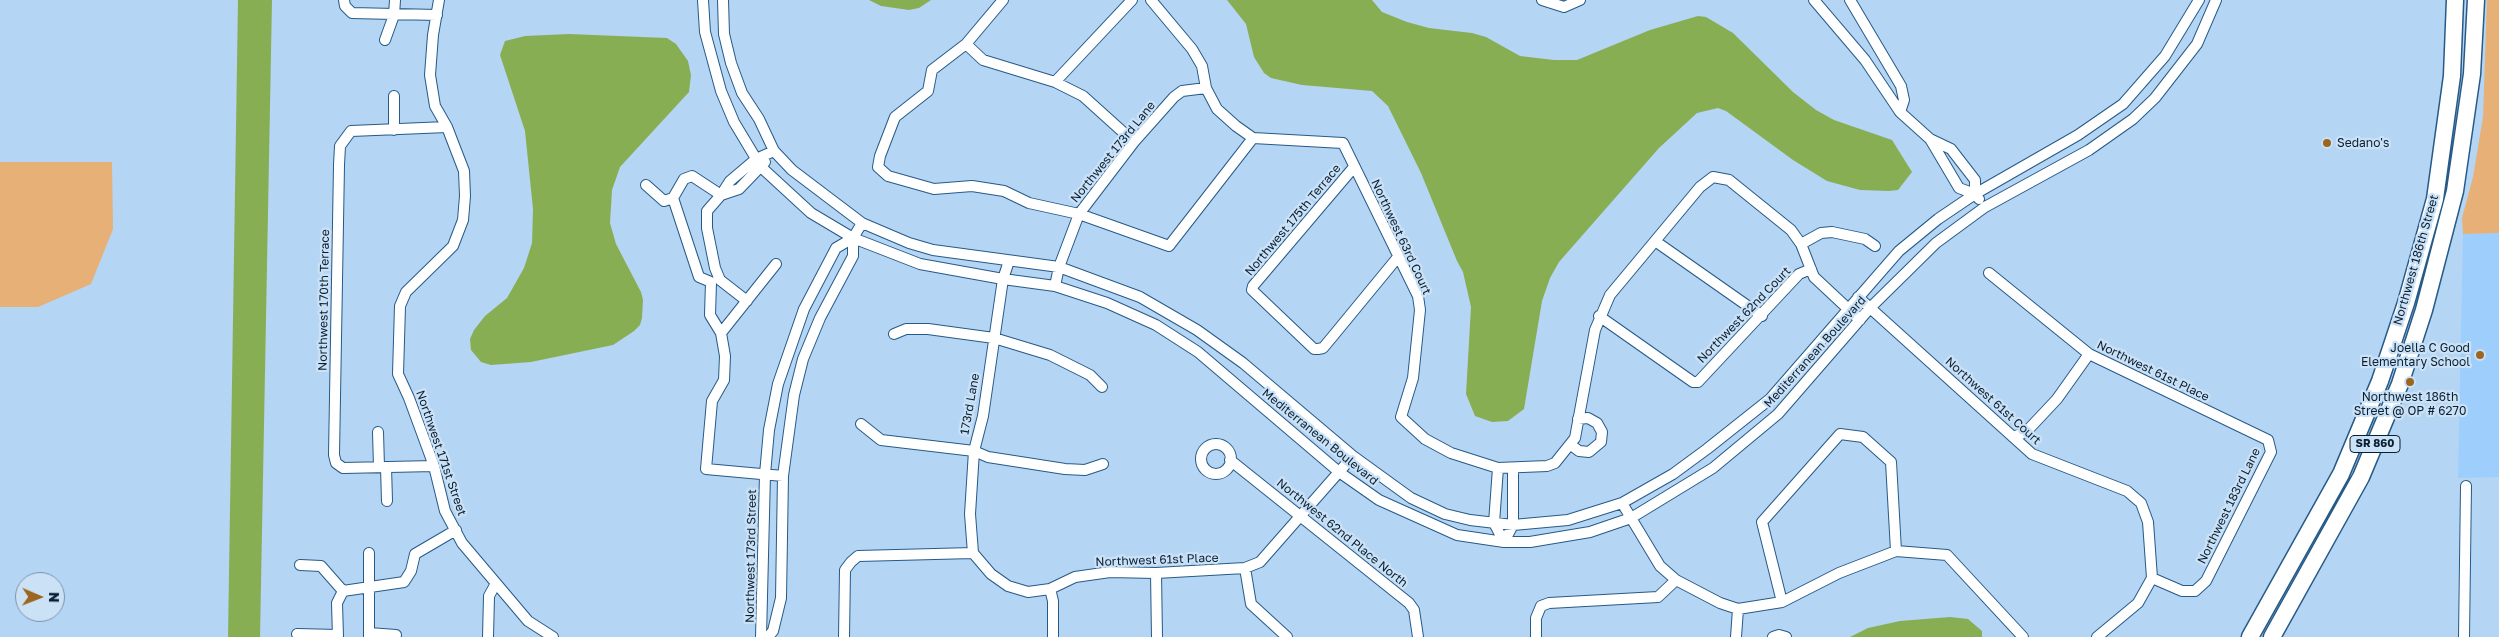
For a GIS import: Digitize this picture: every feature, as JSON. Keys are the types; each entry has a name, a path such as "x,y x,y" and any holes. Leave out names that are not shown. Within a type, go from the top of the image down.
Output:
{"main road":[{"name":"Northwest 186th Street","path":"2250,637 2341,474 2380,381 2406,304 2435,199 2452,76 2455,0"},
{"name":"Northwest 186th Street","path":"2272,637 2361,477 2400,384 2424,310 2455,190 2472,74 2476,0"},
{"path":"2446,126 2465,128"},
{"path":"2406,304 2424,310"},
{"path":"2318,514 2335,523"}],"street":[{"path":"344,0 345,6 352,12 394,15 437,15"},
{"path":"385,40 394,15 395,0"},
{"name":"Northwest 171st Street","path":"439,0 433,35 430,75 435,106 447,127 464,171 465,196 463,220 453,246 406,292 400,306 398,374 434,466 445,511 462,543 495,585 528,621 553,637"},
{"name":"Mediterranean Boulevard","path":"703,0 705,32 721,91 734,122 758,163 811,213 853,238 920,264 1054,286 1107,303 1156,325 1198,352 1339,472 1379,500 1457,535 1504,542 1530,542 1590,532 1631,518 1713,468 1778,414 1870,308 1936,242 1985,207 2089,150 2133,119 2155,98 2196,44 2216,0"},
{"name":"Mediterranean Boulevard","path":"723,0 724,34 731,64 742,93 774,151 799,175 862,223 909,243 933,250 1058,267 1140,297 1197,330 1243,363 1353,456 1411,498 1445,514 1513,525 1568,520 1622,503 1673,474 1770,399 1899,251 1938,219 1975,194 2078,135 2123,104 2166,56 2199,0"},
{"path":"1003,0 966,44 932,70 928,92 895,117 880,156 878,167 888,176 934,189 972,186 1004,191 1029,203 1079,214 1169,246 1253,138 1217,109 1206,88 1202,66 1197,57 1151,0"},
{"path":"1055,82 1132,0"},
{"path":"1542,0 1564,7 1580,0"},
{"path":"1814,0 1865,60 1900,112 1930,139 1951,149 1975,180 1975,194"},
{"path":"1850,0 1900,86 1904,100 1900,112"},
{"path":"966,44 983,60 1055,82 1083,96 1134,142"},
{"name":"Northwest 173rd Lane","path":"1054,286 1058,267 1079,214 1134,142 1174,97 1182,92 1206,88"},
{"path":"394,96 394,130 447,127"},
{"name":"Northwest 170th Terrace","path":"383,467 343,468 336,463 334,454 340,146 351,131 394,130"},
{"name":"Northwest 63rd Court","path":"1253,138 1343,144 1418,296 1420,310 1413,378 1401,417 1425,439 1451,453 1498,468 1513,469 1547,466 1555,463 1571,445 1575,438 1599,316 1610,295 1700,187 1713,177 1718,176 1729,180 1791,230 1801,244"},
{"path":"1930,139 1959,188 1975,194 1985,207"},
{"path":"774,151 730,181 721,195 710,206 707,214 707,228 714,278 710,315 721,333 776,264"},
{"name":"Northwest 175th Terrace","path":"1354,167 1253,286 1252,290 1314,349 1323,348 1398,257"},
{"path":"646,185 661,200 673,198 684,180 692,176 721,195"},
{"path":"673,198 699,277 720,280 747,301"},
{"name":"Northwest 173rd Street","path":"768,637 773,631 781,598 783,476 794,395 803,359 820,318 852,256 853,238 862,223"},
{"path":"1860,320 1820,284 1811,270 1801,244 1821,233 1832,232 1865,239 1875,246"},
{"name":"Northwest 173rd Street","path":"761,637 765,474 769,430 778,384 804,309 836,248 853,238"},
{"path":"1654,241 1762,316"},
{"name":"173rd Lane","path":"973,553 970,514 974,451 983,416 1003,279 1009,261"},
{"name":"Northwest 62nd Court","path":"1599,316 1693,382 1698,382 1762,316 1799,274 1811,270"},
{"name":"Northwest 61st Place","path":"1989,273 2089,354 2268,440"},
{"name":"Northwest 61st Court","path":"1858,297 2032,454 2127,491 2141,503 2148,522 2152,578"},
{"path":"894,334 906,329 994,338 1050,355 1090,375 1102,388"},
{"name":"Northwest 173rd Street","path":"721,333 725,356 724,380 712,401 706,469 783,476"},
{"path":"2013,438 2026,432 2057,399 2089,354"},
{"path":"1571,445 1584,452 1594,450 1601,442 1602,432 1598,423 1588,418 1578,419"},
{"path":"862,424 881,440 974,451 988,457 1065,469 1085,470 1103,464"},
{"path":"378,432 387,501"},
{"path":"1782,602 1762,522 1840,434 1863,437 1891,462 1896,551"},
{"name":"Northwest 183rd Lane","path":"2152,578 2182,590 2195,591 2206,581 2270,452 2268,440"},
{"path":"1287,637 1251,604 1244,568 1260,562 1353,456"},
{"name":"Northwest 62nd Place North","path":"1230,460 1300,518 1409,603 1414,610 1418,637"},
{"path":"383,467 434,466"},
{"path":"1498,468 1494,523 1504,542"},
{"path":"1504,542 1513,525 1513,469"},
{"path":"2464,637 2466,486"},
{"path":"1622,503 1660,566 1676,580 1698,594 1738,609 1782,602 1839,573 1896,551 1947,555 2023,637"},
{"path":"343,591 404,582 411,571 415,554 456,530"},
{"path":"369,552 369,635 396,635"},
{"path":"844,637 845,570 850,562 858,556 973,553"},
{"name":"Northwest 61st Place","path":"973,553 990,574 1008,586 1028,592 1050,589 1075,577 1102,573 1156,573 1244,568"},
{"path":"300,565 321,566 343,591"},
{"path":"1156,573 1157,637"},
{"path":"2097,637 2138,603 2152,578"},
{"path":"1536,637 1536,618 1541,606 1549,602 1658,597 1676,580"},
{"path":"488,637 489,596 495,585"},
{"path":"1050,589 1054,601 1053,637"},
{"path":"297,634 338,636 337,603 343,591"},
{"path":"1736,637 1738,609"},
{"path":"1773,637 1779,635 1786,637"}],"shaded area":[{"path":"238,0 272,0 260,637 228,637"},
{"path":"869,0 931,0 919,8 909,10 881,6"},
{"path":"1227,0 1372,0 1382,12 1407,22 1429,28 1472,33 1486,37 1520,56 1554,60 1577,60 1650,30 1698,16 1706,17 1733,33 1793,92 1816,110 1834,120 1892,140 1912,172 1898,190 1889,191 1860,190 1827,181 1793,160 1726,111 1718,108 1697,113 1659,148 1559,262 1550,278 1542,301 1524,409 1508,421 1492,422 1475,416 1466,394 1471,307 1463,272 1421,173 1388,106 1372,91 1302,85 1271,78 1264,73 1254,57 1246,24"},
{"path":"2487,0 2499,0 2499,233 2463,234 2462,218 2473,177 2483,117"},
{"path":"569,34 667,38 676,44 688,61 691,75 689,92 620,167 612,190 610,223 616,244 641,292 643,300 642,318 640,325 634,331 613,345 531,362 491,365 481,362 471,350 470,339 474,330 485,316 507,298 524,268 532,243 533,209 525,131 500,55 505,41 525,36"},
{"path":"0,162 112,162 113,229 91,284 38,307 0,307"},
{"name":"Joella C Good Elementary School","path":"2499,233 2499,477 2458,478 2463,234"},
{"path":"1950,617 1968,619 1982,631 1982,637 1850,637 1868,628 1900,621"}],"place":[{"name":"Sedano's","path":"2327,143"},
{"name":"Joella C Good Elementary School","path":"2480,355"},
{"name":"Northwest 186th Street @ OP # 6270","path":"2410,382"}]}
